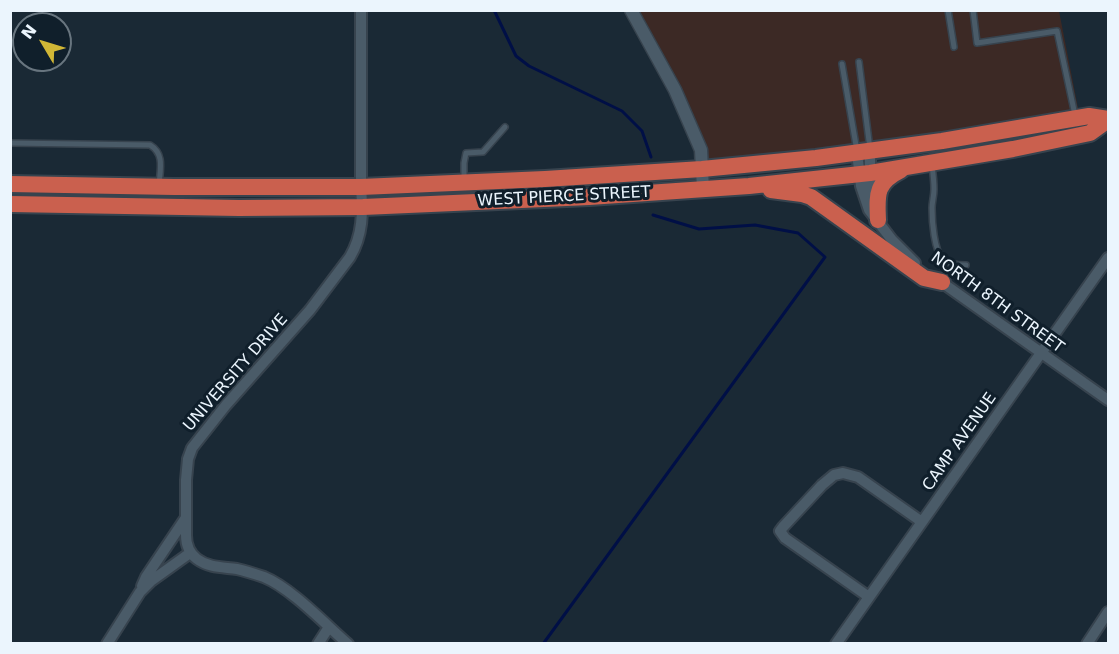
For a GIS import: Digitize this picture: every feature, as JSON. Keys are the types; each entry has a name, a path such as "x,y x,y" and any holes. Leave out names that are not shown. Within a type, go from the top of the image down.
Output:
{"highway":[{"name":"WEST PIERCE STREET","path":"10,184 360,187 702,170 864,152 1089,116 1108,120"},
{"name":"WEST PIERCE STREET","path":"10,204 363,207 590,197 749,186 865,173 1013,150 1090,133 1108,120"},
{"path":"878,220 878,191 887,178 907,167"},
{"path":"749,186 811,197 924,278 942,282"}],"street":[{"name":"UNIVERSITY DRIVE","path":"190,553 186,542 186,480 188,459 192,448 226,405 310,310 356,248 363,207 360,187 361,10"},
{"path":"631,10 675,90 701,150 704,189"},
{"name":"NORTH 8TH STREET","path":"864,152 865,173 861,186 869,210 906,255 1108,400"},
{"name":"CAMP AVENUE","path":"836,644 1108,258"},
{"path":"869,597 784,538 780,531 822,485 830,478 843,473 858,477 922,522"},
{"path":"140,592 146,577 186,518"},
{"path":"107,644 140,592 151,580 190,553 204,564 238,569 266,578 289,593 348,644"},
{"path":"1087,644 1108,612"},
{"path":"318,644 329,627"}],"lane":[{"path":"948,10 954,47"},
{"path":"973,10 977,43 1057,31 1080,135"},
{"path":"859,62 864,152"},
{"path":"842,64 864,152"},
{"path":"464,182 466,153 483,152 505,127"},
{"path":"10,143 150,145 156,149 160,157 159,187"},
{"path":"932,163 933,230 938,251 949,263 966,265"}],"shaded area":[{"path":"631,11 1059,11 1080,118 702,169 701,150"}],"waterway":[{"path":"494,10 516,56 529,66 622,111 642,131 651,157"},
{"path":"543,644 825,257 798,233 755,225 699,229 653,215"}]}
